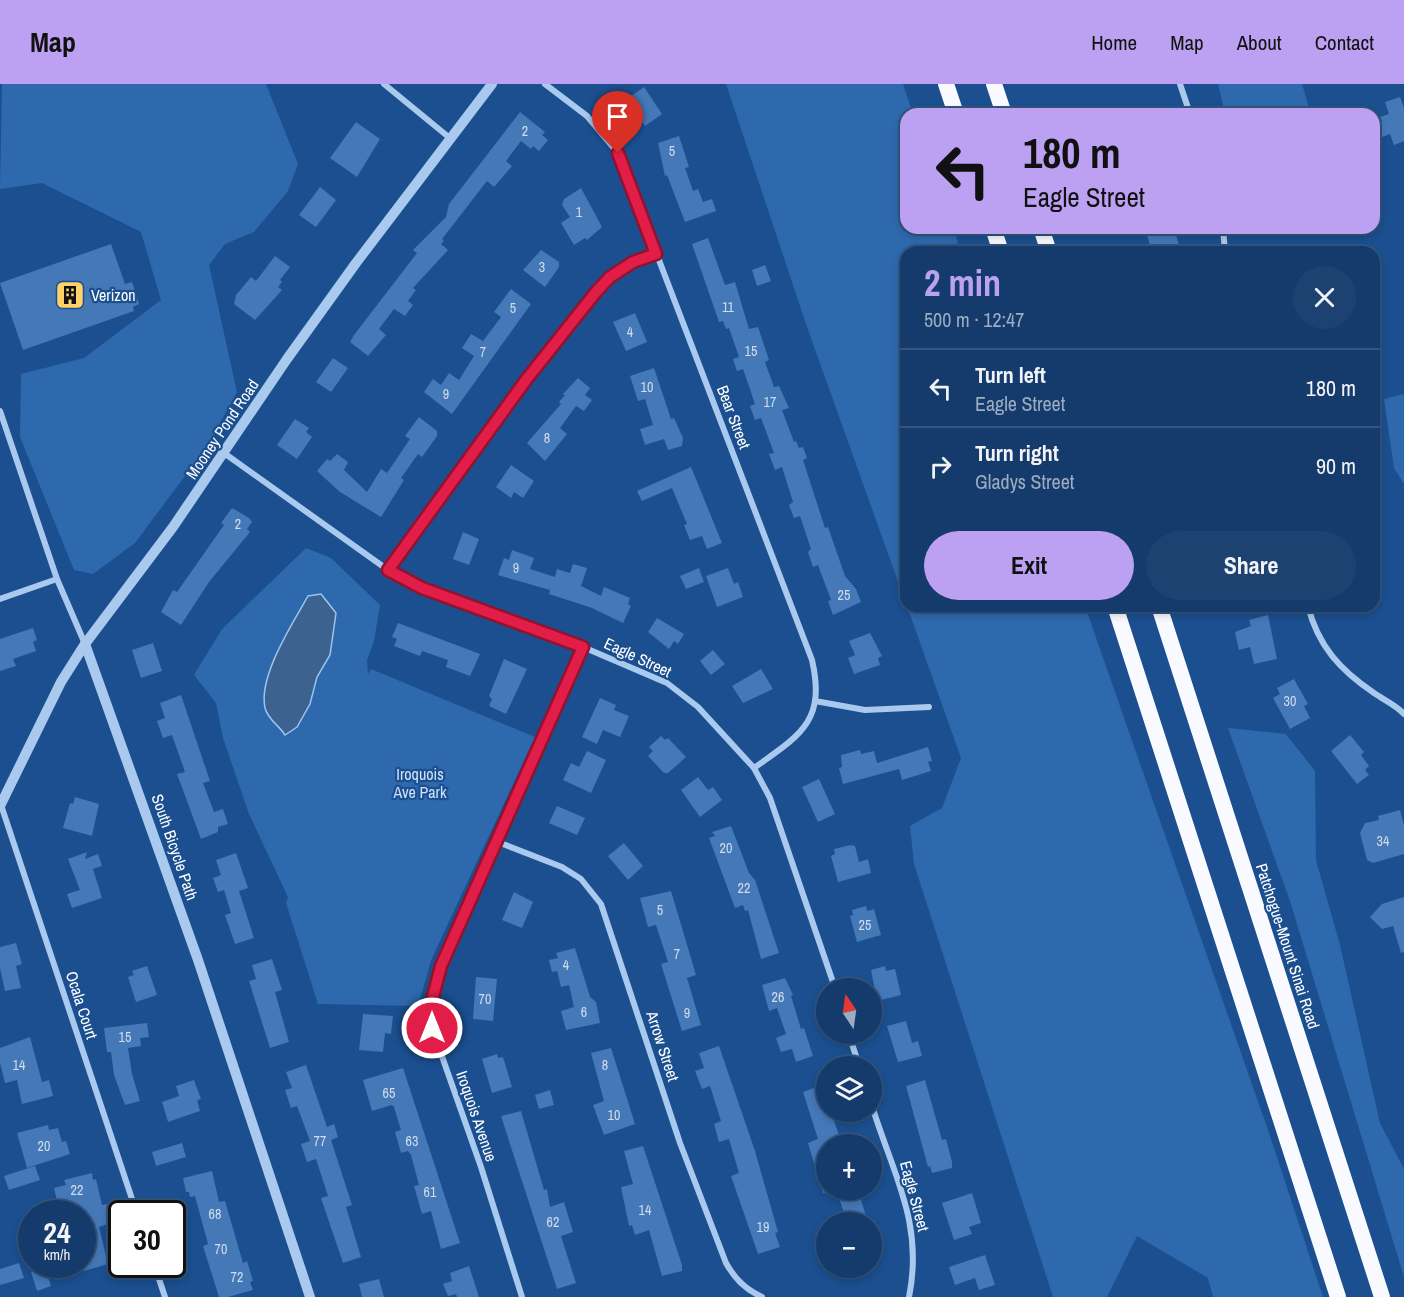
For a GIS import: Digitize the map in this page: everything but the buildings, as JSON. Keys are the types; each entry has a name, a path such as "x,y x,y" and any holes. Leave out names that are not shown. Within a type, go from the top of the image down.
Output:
{"highway":[{"path":"946,84 954,108"},
{"path":"994,84 1002,108"},
{"path":"1117,612 1338,1297"},
{"name":"Patchogue-Mount Sinai Road","path":"1161,612 1382,1297"}],"street":[{"path":"384,84 451,139"},
{"name":"Mooney Pond Road","path":"0,805 61,682 85,644 173,527 336,292 492,84"},
{"name":"Bear Street","path":"544,84 587,116 618,153 812,660 817,683 809,721 796,737 754,768"},
{"path":"1180,84 1188,108"},
{"path":"388,570 526,380 596,292 610,277 633,262 656,254"},
{"name":"South Bicycle Path","path":"0,411 57,579 85,644 198,960 310,1297"},
{"name":"Eagle Street","path":"224,453 388,570 422,588 583,647 667,683 698,707 754,768 770,798 832,978"},
{"path":"0,599 57,579"},
{"path":"1310,612 1314,629 1329,655 1345,672 1404,714"},
{"name":"Iroquois Avenue","path":"522,1297 432,1020 431,1004 441,966 583,647"},
{"path":"815,701 865,710 929,707"},
{"name":"Ocala Court","path":"0,805 132,1200"},
{"name":"Arrow Street","path":"498,842 530,852 562,867 581,879 601,904 680,1143 726,1263 735,1278 750,1292 762,1297"},
{"name":"Eagle Street","path":"878,1122 899,1179 912,1236 913,1275 909,1297"},
{"path":"159,1278 165,1297"}],"green space":[{"path":"2,84 266,84 298,164 288,191 254,232 225,244 209,265 237,392 208,445 135,543 93,574 74,570 20,437 21,374 84,358 161,300 141,232 42,183 0,189"},
{"path":"726,84 903,84 911,108 900,108 900,234 955,234 959,246 900,246 900,587 807,327"},
{"path":"1218,84 1302,84 1309,108 1224,108"},
{"path":"1404,394 1404,484 1394,468 1384,399"},
{"name":"Iroquois Ave Park","path":"306,548 331,558 380,605 374,641 367,660 368,674 371,669 535,737 432,958 418,1006 318,1004 286,903 288,897 249,814 223,738 216,703 194,675 222,629"},
{"path":"909,612 1087,612 1269,1133 1323,1297 1213,1297 1208,1278 1137,1236 1107,1297 1053,1297 914,864 910,826 942,808 961,758"},
{"path":"1228,728 1286,734 1315,771 1316,860 1340,945 1380,1123 1404,1169 1404,1277 1290,901"}],"shaded area":[{"path":"321,594 336,613 330,655 317,677 310,704 297,727 285,735 265,708 264,695 267,681 278,650 308,596"}],"place":[{"name":"Verizon","path":"70,295"}],"route":[{"path":"432,1028 431,1004 441,966 583,647 422,588 388,570 526,380 596,292 610,277 633,262 656,254 618,153"}]}
